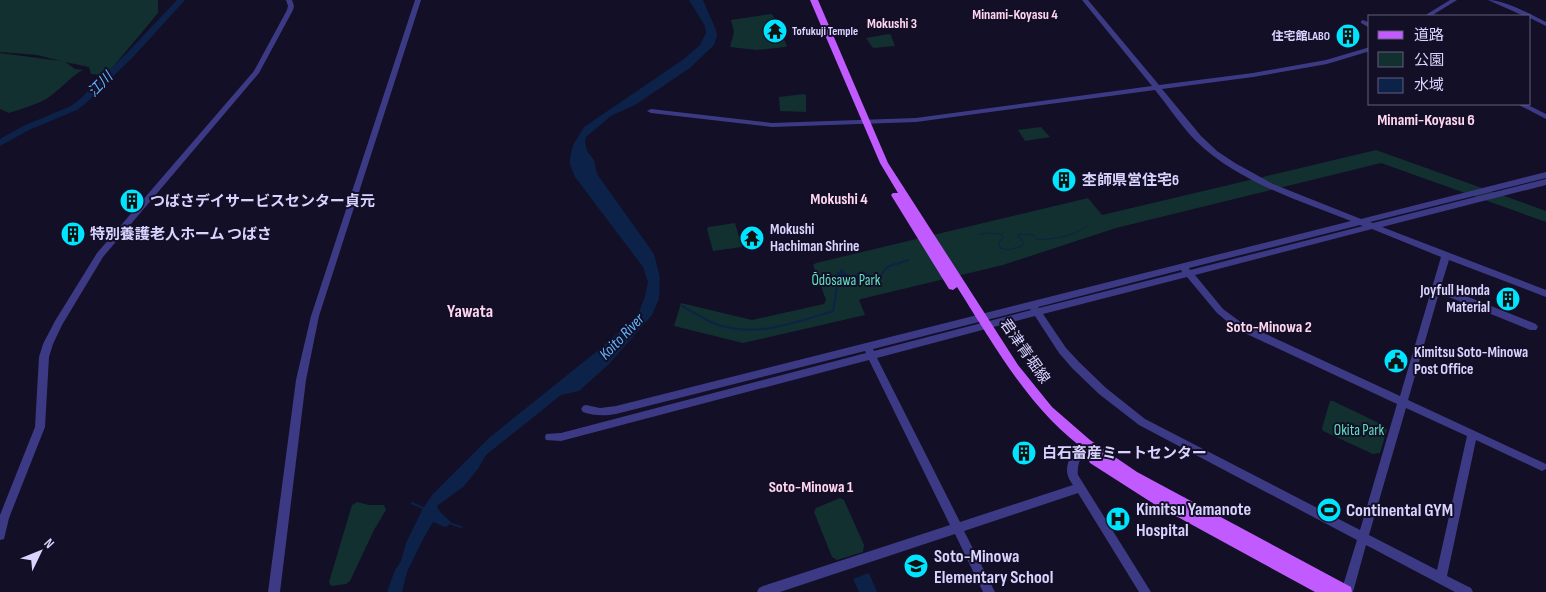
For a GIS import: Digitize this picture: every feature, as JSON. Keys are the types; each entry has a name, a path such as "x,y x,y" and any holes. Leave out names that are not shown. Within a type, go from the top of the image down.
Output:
{"main road":[{"name":"君津青堀線","path":"809,0 863,122 884,163 1025,394 1059,430 1158,500 1328,592"},
{"name":"君津青堀線","path":"814,0 863,122"},
{"name":"君津青堀線","path":"1083,447 1165,495 1347,592"}],"street":[{"path":"0,535 4,518 40,427 44,357 58,323 100,255 258,72 290,10 289,0"},
{"path":"274,592 301,380 313,326 418,0"},
{"path":"1085,0 1198,138 1223,159 1262,182 1546,294"},
{"path":"1429,15 1454,0"},
{"path":"1491,0 1528,15"},
{"path":"1531,16 1546,24"},
{"path":"1363,22 1368,25"},
{"path":"651,111 772,125 916,120 1157,89 1310,66 1368,49"},
{"path":"1523,105 1546,117"},
{"path":"550,437 570,434 869,352 1546,175"},
{"path":"1186,270 1373,226 1546,182"},
{"path":"1347,592 1446,255"},
{"path":"1186,270 1220,311 1239,326 1542,466"},
{"path":"1436,288 1533,327"},
{"path":"1035,309 1066,355 1079,369 1106,395 1142,422 1467,592"},
{"path":"586,409 600,412 616,410 869,352"},
{"path":"869,352 989,592"},
{"path":"1440,578 1472,434"},
{"path":"1083,447 1074,458 1071,467 1073,476 1145,592"},
{"path":"763,592 1080,488"}],"green space":[{"path":"0,0 158,0 158,13 112,68 101,75 91,74 89,67 65,62 75,69 83,70 46,99 9,113 0,109 0,53 61,61 37,55 0,52"},
{"path":"771,14 777,25 764,26 770,37 782,36 787,46 757,50 730,47 734,32 731,20"},
{"path":"889,34 895,46 873,48 866,38"},
{"path":"806,95 806,112 780,111 779,97"},
{"path":"1041,127 1050,137 1025,141 1018,130"},
{"name":"Ōdōsawa Park","path":"1376,150 1546,211 1546,222 1381,163 1116,228 1003,265 861,299 859,300 865,315 743,343 674,326 681,303 752,320 824,304 826,300 813,265 816,263 1088,198 1102,215"},
{"path":"735,223 742,247 713,251 708,227"},
{"name":"Okita Park","path":"1330,401 1383,425 1387,430 1380,453 1373,454 1323,431 1322,428"},
{"path":"840,498 844,500 864,545 863,552 837,560 832,557 814,512 816,508"},
{"path":"357,502 369,505 384,505 386,510 374,530 350,581 346,584 331,586 329,582 352,505"}],"water":[{"name":"Koito River","path":"689,0 703,0 716,30 717,36 714,45 690,68 635,105 611,116 586,137 585,142 587,151 594,160 597,174 654,254 660,278 659,299 652,315 609,364 579,391 561,395 486,455 478,469 463,487 437,506 440,512 451,522 445,527 433,522 407,572 402,592 387,592 395,570 401,561 406,543 423,508 433,494 490,437 596,352 638,315 648,282 643,267 575,177 570,165 570,158 573,145 584,127 684,59 700,45 706,33 705,26"},
{"path":"842,269 851,277 862,271 877,278 871,280 865,276 854,285 843,283 835,287 833,281 835,275"},
{"path":"869,573 877,592 859,592 853,579"}],"waterway":[{"name":"江川","path":"0,143 26,128 74,108 82,102 130,55 181,0"},
{"path":"979,235 986,233 1001,234 1003,237 999,243 1000,248 1008,250 1022,246 1024,243 1018,236 1019,234 1033,235 1037,240 1051,239 1072,234 1089,224"},
{"path":"874,278 881,275 887,267 908,260"},
{"path":"682,306 713,323 728,328 743,330 773,328 833,311 837,287"},
{"path":"412,503 423,508"},
{"path":"449,523 461,527"}],"place":[{"name":"Tofukuji Temple","path":"775,31"},
{"name":"住宅館LABO","path":"1348,36"},
{"name":"杢師県営住宅6","path":"1064,180"},
{"name":"つばさデイサービスセンター貞元","path":"132,201"},
{"name":"特別養護老人ホーム つばさ","path":"73,234"},
{"name":"Mokushi Hachiman Shrine","path":"752,238"},
{"name":"Joyfull Honda Material","path":"1508,299"},
{"name":"Kimitsu Soto-Minowa Post Office","path":"1396,361"},
{"name":"白石畜産ミートセンター","path":"1024,453"},
{"name":"Continental GYM","path":"1329,510"},
{"name":"Kimitsu Yamanote Hospital","path":"1118,519"},
{"name":"Soto-Minowa Elementary School","path":"916,566"}],"district":[{"name":"Minami-Koyasu 4","path":"1015,14"},
{"name":"Mokushi 3","path":"892,23"},
{"name":"Minami-Koyasu 6","path":"1426,119"},
{"name":"Mokushi 4","path":"839,198"},
{"name":"Yawata","path":"470,311"},
{"name":"Soto-Minowa 2","path":"1269,326"},
{"name":"Soto-Minowa 1","path":"811,486"}]}
